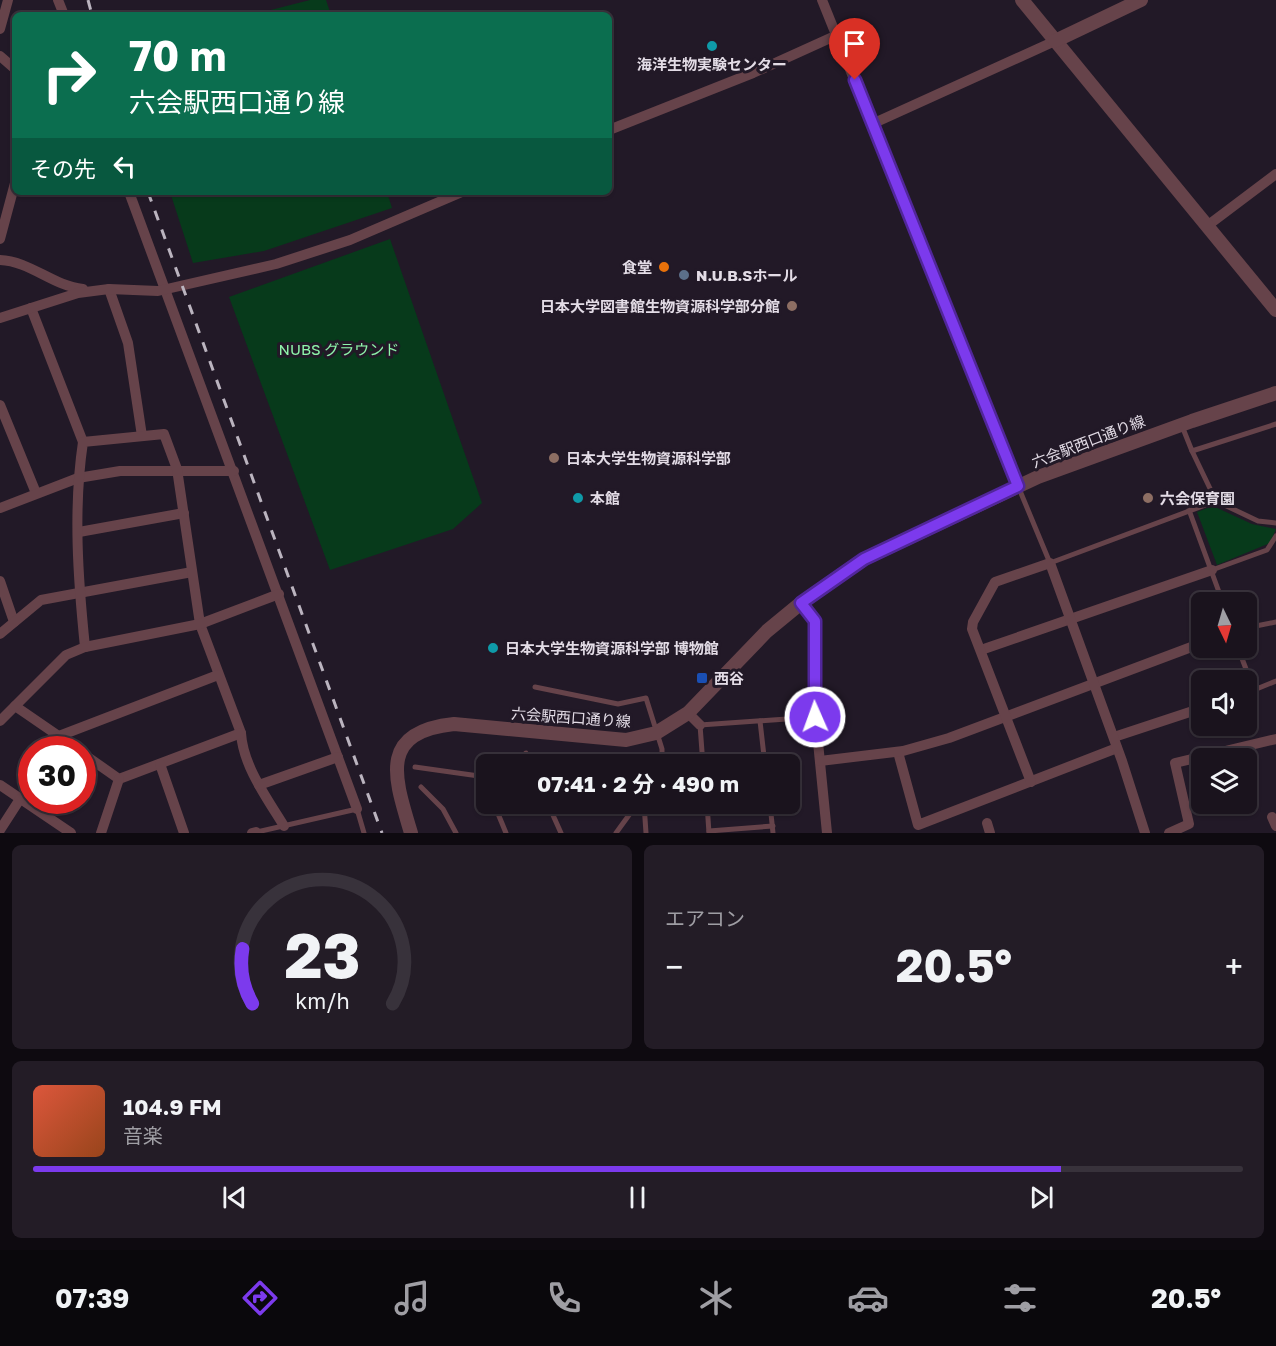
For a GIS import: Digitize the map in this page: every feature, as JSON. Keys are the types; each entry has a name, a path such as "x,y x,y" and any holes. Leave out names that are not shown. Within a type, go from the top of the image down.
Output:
{"street":[{"path":"0,29 8,0"},
{"path":"822,0 1018,486"},
{"path":"1022,0 1276,310"},
{"path":"872,124 1141,0"},
{"path":"612,129 837,35"},
{"path":"0,56 12,66"},
{"path":"1207,226 1274,178"},
{"path":"0,239 12,194"},
{"path":"130,195 357,809"},
{"path":"0,318 93,290 166,289 276,264 318,252 455,195"},
{"path":"0,260 22,265 66,285 93,290"},
{"path":"109,289 128,343 142,436"},
{"path":"30,309 84,442 78,478 79,592 85,647"},
{"name":"六会駅西口通り線","path":"411,833 396,784 395,769 398,754 415,735 432,726 454,724 626,740 656,733 688,712 752,646 801,603 864,559 1018,486 1181,424 1276,393"},
{"path":"0,405 4,427 36,493"},
{"path":"84,442 164,434 177,469 200,624 241,733 242,746 259,785 284,826"},
{"path":"0,508 78,478 120,471 177,469 234,471"},
{"path":"79,532 184,513"},
{"path":"1031,782 972,629 973,622 995,582 1050,563 1116,743 1145,833"},
{"path":"981,650 1212,570"},
{"path":"0,634 41,600 192,572"},
{"path":"0,581 14,622"},
{"path":"0,721 66,656 85,647 200,624 279,594"},
{"path":"815,639 815,717 826,833"},
{"path":"820,761 897,752 949,738 1191,647"},
{"path":"15,706 59,736 218,675"},
{"path":"688,712 700,725"},
{"path":"897,752 918,825 1031,782 1116,743 1191,712"},
{"path":"119,779 241,733"},
{"path":"1169,833 1189,824 1175,763 1276,739"},
{"path":"259,785 338,757"},
{"path":"96,763 119,779"},
{"path":"160,764 184,833"},
{"path":"101,833 119,779"},
{"path":"0,785 18,798"},
{"path":"0,830 18,802"},
{"path":"42,814 71,833"}],"lane":[{"path":"1181,424 1216,501 1258,521 1276,523"},
{"path":"1192,451 1276,424"},
{"path":"1018,486 1050,563 1216,501"},
{"path":"1189,510 1219,592"},
{"path":"1212,570 1267,550 1276,536"},
{"path":"801,603 815,621 815,639"},
{"path":"1257,625 1276,621"},
{"path":"1257,688 1276,681"},
{"path":"536,687 618,704 646,698 662,754"},
{"path":"702,754 700,725 815,717"},
{"path":"760,721 764,754"},
{"path":"415,767 476,776"},
{"path":"421,787 443,809 456,833"},
{"path":"255,833 357,809 364,833"},
{"path":"498,814 506,833"},
{"path":"552,814 561,833"},
{"path":"616,833 630,814"},
{"path":"645,814 646,833"},
{"path":"708,814 709,832 773,826"},
{"path":"771,814 773,833"}],"green space":[{"path":"310,0 326,0 330,12 263,12"},
{"path":"171,195 388,195 392,208 264,251 193,263"},
{"name":"NUBS グラウンド","path":"390,239 482,503 453,529 330,570 229,297"},
{"path":"1213,506 1252,524 1276,529 1270,543 1217,565 1197,512"}],"railway":[{"path":"88,0 91,12"},
{"path":"149,195 382,833"}],"place":[{"name":"海洋生物実験センター","path":"712,46"},
{"name":"食堂","path":"664,267"},
{"name":"N.U.B.Sホール","path":"684,275"},
{"name":"日本大学図書館生物資源科学部分館","path":"792,306"},
{"name":"日本大学生物資源科学部","path":"554,458"},
{"name":"本館","path":"578,498"},
{"name":"六会保育園","path":"1148,498"},
{"name":"日本大学生物資源科学部 博物館","path":"493,648"},
{"name":"西谷","path":"702,678"}],"route":[{"path":"815,717 815,621 801,603 864,559 1018,486 855,80"}]}
